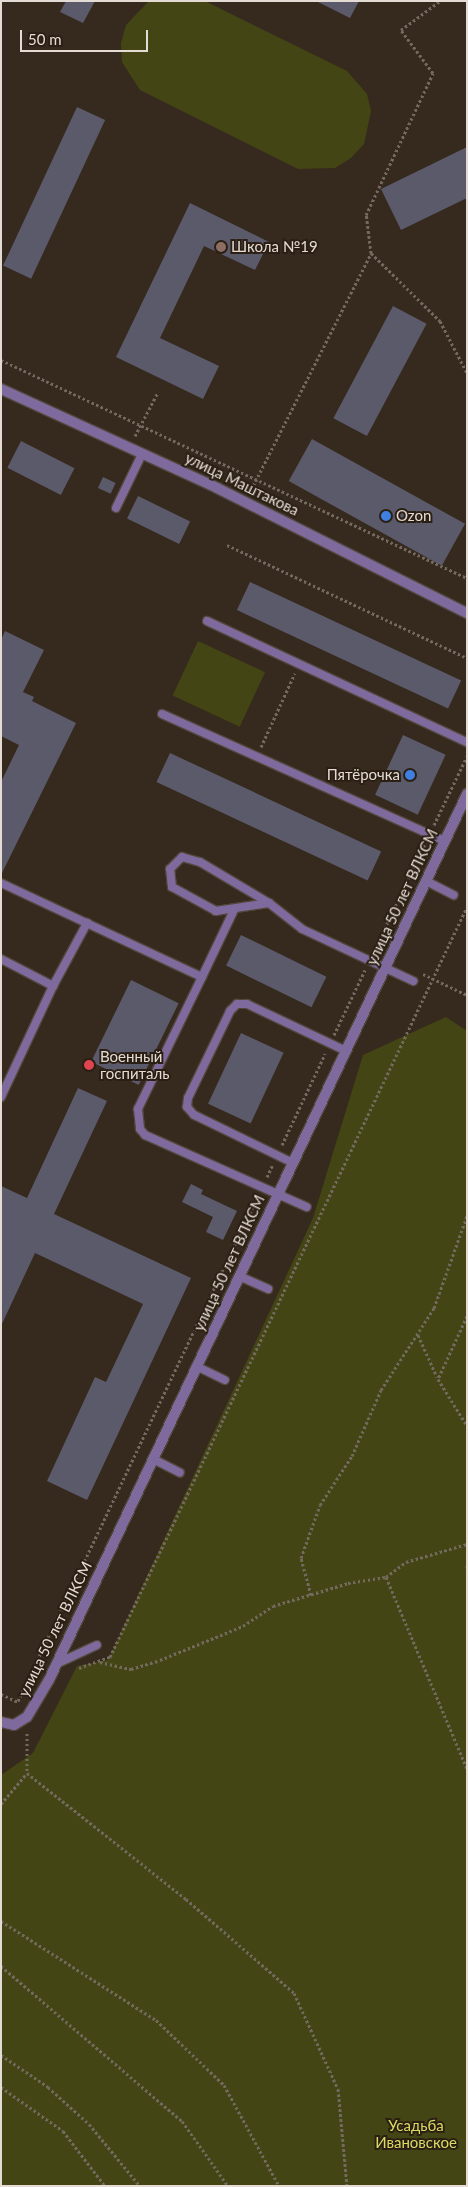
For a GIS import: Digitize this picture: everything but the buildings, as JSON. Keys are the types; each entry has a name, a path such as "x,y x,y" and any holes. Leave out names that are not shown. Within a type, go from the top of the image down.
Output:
{"street":[{"name":"улица Маштакова","path":"1,389 245,502 467,613"},
{"name":"улица 50 лет ВЛКСМ","path":"1,1722 14,1725 27,1717 55,1665 445,841 463,813 467,794"}],"lane":[{"path":"116,508 142,454"},
{"path":"208,621 467,742"},
{"path":"162,714 445,841"},
{"path":"269,903 234,910 216,911 184,896 172,887 170,869 182,857 200,862 269,903 302,929 413,981"},
{"path":"426,881 454,896"},
{"path":"1,884 202,976"},
{"path":"234,910 138,1109 137,1120 145,1135 307,1207"},
{"path":"1,1097 53,986 87,923"},
{"path":"1,959 53,986"},
{"path":"293,1162 194,1115 188,1107 188,1098 230,1011 238,1004 247,1004 346,1051"},
{"path":"239,1276 268,1289"},
{"path":"196,1366 225,1380"},
{"path":"153,1459 180,1473"},
{"path":"55,1665 97,1645"}],"path":[{"path":"245,502 371,253 366,215 433,73 401,30 440,1"},
{"path":"371,253 440,321 467,373"},
{"path":"1,360 467,578"},
{"path":"130,448 158,392"},
{"path":"227,545 467,658"},
{"path":"257,757 300,664"},
{"path":"18,1701 467,756"},
{"path":"75,1670 110,1657 467,907"},
{"path":"418,972 467,995"},
{"path":"311,1595 301,1558 320,1505 352,1456 381,1390 434,1308 467,1216"},
{"path":"438,1379 467,1316"},
{"path":"417,1335 438,1379 467,1426"},
{"path":"100,1662 130,1669 160,1660 243,1626 273,1606 348,1583 386,1577 406,1562 467,1544"},
{"path":"467,1565 467,1571"},
{"path":"386,1577 467,1769"},
{"path":"1,1694 18,1701"},
{"path":"18,1701 25,1696"},
{"path":"1,1804 26,1773 27,1717"},
{"path":"26,1773 186,1899 294,1993 338,2089 347,2186"},
{"path":"1,1921 156,2020 224,2085 279,2186"},
{"path":"1,1966 182,2122 228,2186"},
{"path":"1,2055 48,2087 89,2124 140,2186"},
{"path":"1,2087 63,2131 105,2186"}],"green space":[{"path":"149,1 205,1 347,71 367,94 371,111 364,144 351,158 335,168 298,169 140,90 122,62 121,43 126,25"},
{"path":"198,641 265,672 240,727 173,695"},
{"name":"Усадьба Ивановское","path":"446,1017 467,1031 467,2186 1,2186 1,1775 33,1753 77,1666 108,1660 313,1218 363,1055"}],"place":[{"name":"Школа №19","path":"221,247"},
{"name":"Ozon","path":"386,516"},
{"name":"Пятёрочка","path":"410,775"},
{"name":"Военный госпиталь","path":"89,1065"}]}
